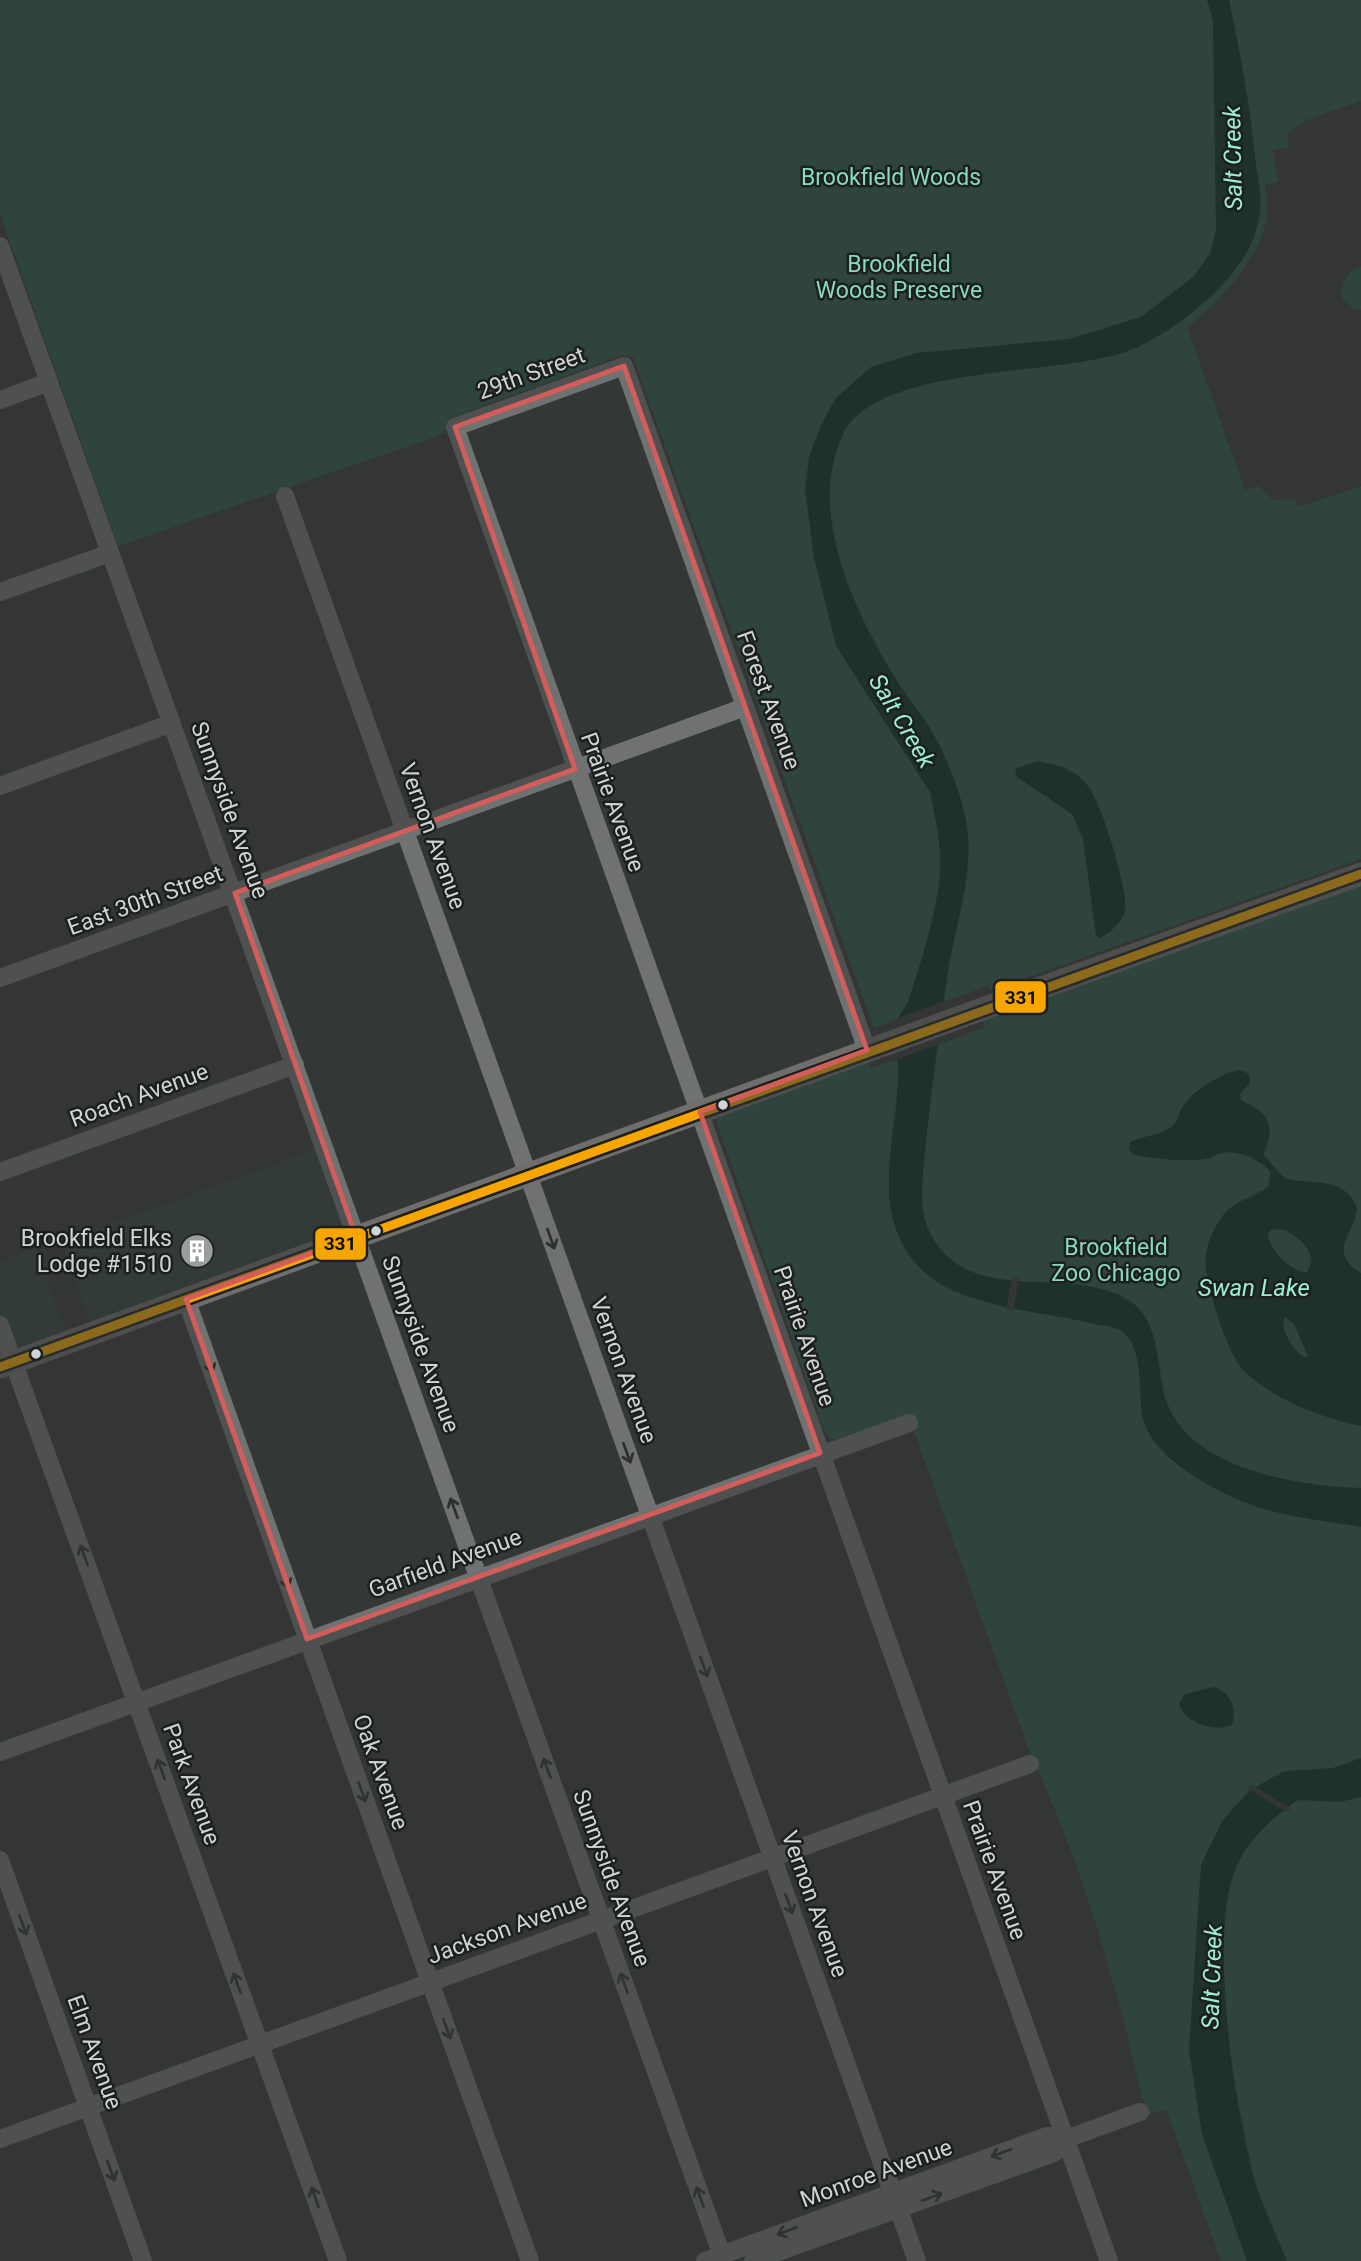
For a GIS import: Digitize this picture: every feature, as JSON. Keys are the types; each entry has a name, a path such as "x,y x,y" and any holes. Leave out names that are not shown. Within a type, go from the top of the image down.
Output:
{"main road":[{"path":"7,1364 996,1003 1361,874"}],"street":[{"name":"Sunnyside Avenue","path":"0,246 235,893 601,1919 717,2259"},
{"name":"29th Street","path":"455,426 624,366"},
{"name":"Forest Avenue","path":"624,366 745,707 877,1047"},
{"path":"0,400 49,382"},
{"name":"Prairie Avenue","path":"455,426 575,769 700,1112 1109,2261"},
{"name":"Vernon Avenue","path":"285,496 916,2261"},
{"path":"0,592 110,553"},
{"name":"East 30th Street","path":"0,978 745,707"},
{"path":"0,786 172,723"},
{"name":"Roach Avenue","path":"0,1172 295,1065"},
{"name":"Oak Avenue","path":"186,1299 530,2261"},
{"name":"Park Avenue","path":"0,1325 7,1364 137,1702 338,2261"},
{"name":"Garfield Avenue","path":"0,1752 908,1423"},
{"name":"Jackson Avenue","path":"0,2139 1030,1764"},
{"name":"Elm Avenue","path":"0,1860 143,2261"},
{"name":"Monroe Avenue","path":"753,2261 1047,2136 1066,2139 1140,2112"},
{"name":"Monroe Avenue","path":"717,2259 895,2201"}],"highlighted area":[{"path":"624,366 867,1050 700,1112 820,1453 307,1639 186,1299 356,1237 235,893 575,769 455,427"}],"shaded area":[{"path":"328,1145 359,1231 92,1329 61,1242"},
{"path":"36,1248 68,1338 0,1363 0,1262"}],"green space":[{"name":"Brookfield Woods Preserve","path":"0,0 1361,0 1361,101 1304,121 1287,134 1289,147 1273,150 1278,182 1265,184 1267,211 1265,227 1258,243 1226,291 1187,327 1245,490 1259,486 1273,500 1295,499 1298,507 1361,486 1361,859 1026,978 989,990 989,985 874,1028 633,357 623,355 450,418 445,432 438,436 118,546 0,214","holes":["1254,139 1185,319 1175,292 1200,269 1214,239 1218,210 1216,151"]},
{"path":"1361,267 1361,310 1355,310 1342,298 1343,287 1345,278"},
{"name":"Brookfield Zoo Chicago","path":"1361,884 1361,2261 1287,2261 1255,2182 1234,2081 1197,2092 1202,2134 1247,2261 1221,2261 1166,2109 1148,2115 1092,1912 1057,1816 1030,1753 908,1415 833,1440 825,1433 715,1117 870,1062 869,1069 896,1060 933,1068 938,1045 983,1028 984,1021"}],"water":[{"name":"Salt Creek","path":"1207,0 1229,0 1241,59 1260,190 1258,223 1243,259 1208,299 1180,322 1128,351 1097,359 929,384 891,396 861,412 842,436 833,466 830,497 833,528 840,560 864,621 894,676 926,721 940,747 959,793 967,827 966,882 945,995 923,1173 922,1205 931,1235 948,1257 969,1271 994,1278 1075,1284 1101,1289 1125,1298 1146,1318 1152,1331 1167,1403 1180,1426 1199,1444 1223,1459 1250,1470 1308,1483 1361,1488 1361,1527 1267,1510 1233,1497 1194,1476 1177,1464 1150,1435 1141,1409 1138,1362 1131,1341 1124,1333 1110,1327 1002,1306 956,1292 920,1268 904,1247 895,1225 889,1179 898,1081 897,1034 899,1018 909,999 932,919 940,871 939,842 930,792 836,646 814,558 805,490 809,457 821,425 836,398 871,367 916,353 1069,339 1141,317 1193,277 1210,254 1216,229 1213,21"},
{"path":"1037,761 1065,768 1083,780 1093,795 1106,827 1123,885 1125,911 1115,927 1100,938 1096,936 1083,839 1072,814 1017,777 1015,769"},
{"name":"Swan Lake","path":"1241,1070 1249,1074 1250,1083 1240,1094 1241,1100 1256,1108 1266,1118 1270,1130 1263,1154 1284,1178 1336,1186 1351,1198 1357,1208 1344,1250 1345,1258 1361,1273 1361,1426 1300,1407 1272,1392 1239,1365 1224,1335 1208,1280 1206,1254 1210,1238 1227,1210 1268,1187 1271,1172 1261,1163 1241,1154 1228,1152 1206,1159 1178,1160 1133,1155 1129,1149 1130,1142 1171,1127 1193,1095 1217,1078","holes":["1281,1229 1300,1240 1309,1252 1311,1258 1307,1272 1288,1264 1272,1246 1268,1233","1285,1317 1294,1324 1308,1356 1300,1354 1288,1339 1284,1327"]},
{"path":"1214,1687 1225,1693 1231,1702 1234,1713 1232,1725 1217,1728 1193,1721 1179,1704 1185,1694"},
{"name":"Salt Creek","path":"1361,1758 1361,1797 1340,1802 1298,1800 1251,1842 1233,1876 1224,1942 1233,2072 1255,2182 1287,2261 1247,2261 1202,2134 1189,2050 1201,1865 1222,1821 1249,1791 1284,1771 1333,1768"}],"pier":[{"path":"950,999 942,1043 892,1061 895,1019"},
{"path":"1012,1277 1019,1278 1013,1311 1006,1309"},
{"path":"1252,1785 1291,1809 1286,1812 1247,1788"}],"transit line":[{"name":"331","path":"0,1367 1361,874"}],"place":[{"name":"Brookfield Elks Lodge #1510","path":"197,1251"}],"park label":[{"name":"Brookfield Woods","path":"891,177"}]}
